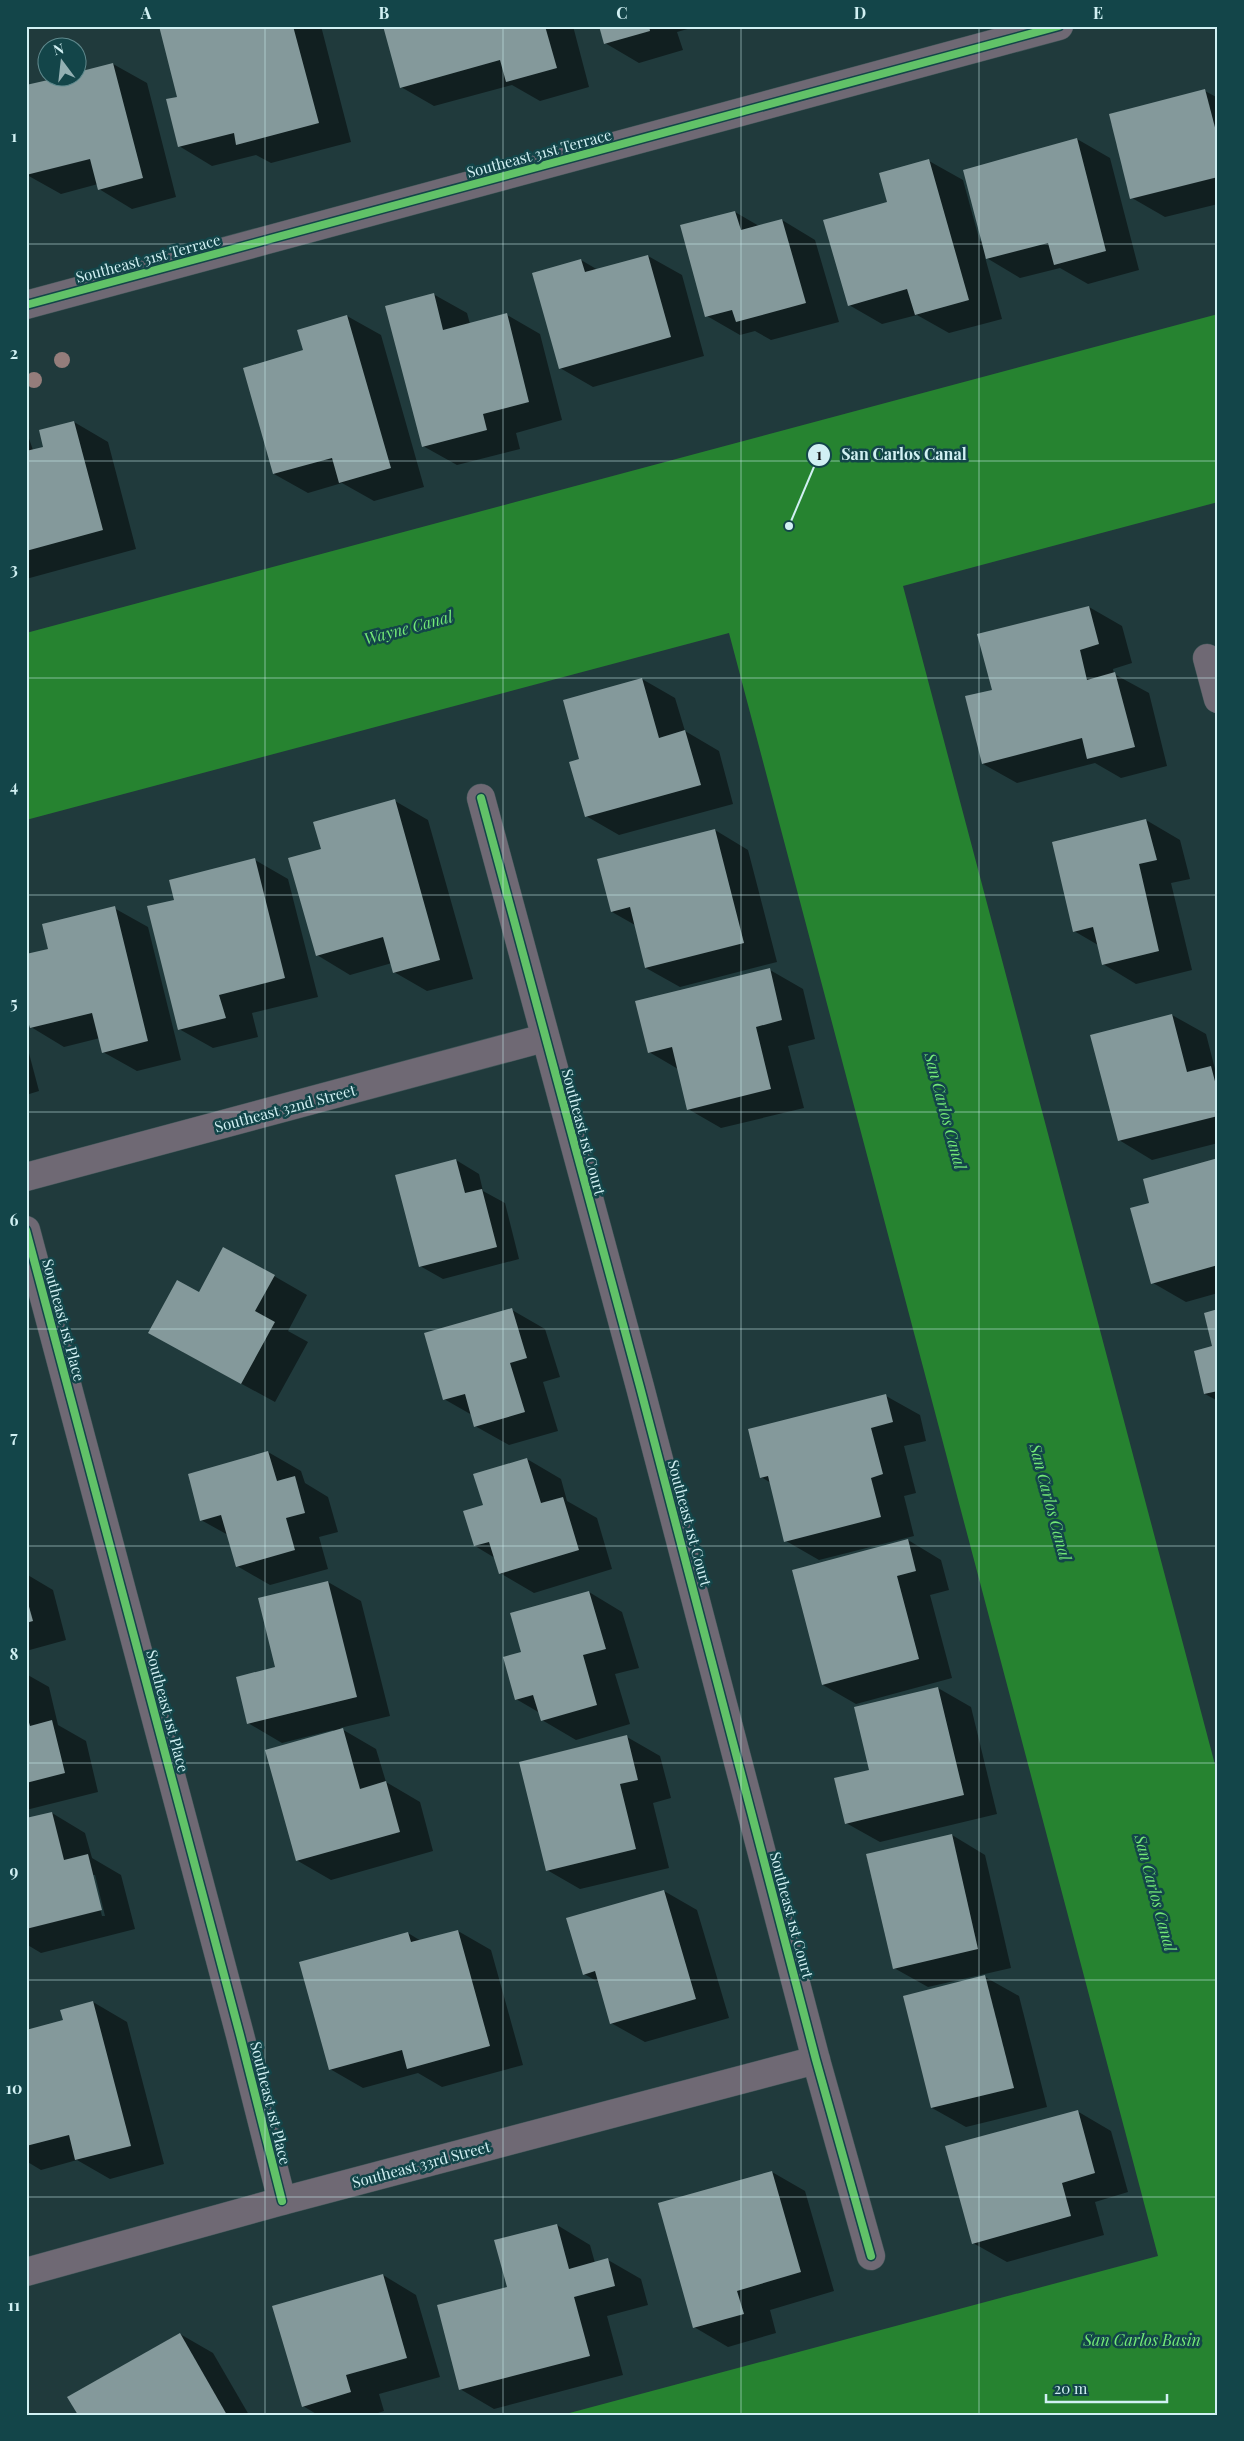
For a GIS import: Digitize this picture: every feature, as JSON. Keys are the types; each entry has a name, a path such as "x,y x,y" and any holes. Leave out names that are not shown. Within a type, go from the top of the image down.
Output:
{"street":[{"name":"Southeast 31st Terrace","path":"26,305 1059,26"},
{"path":"1207,658 1218,698"},
{"name":"Southeast 1st Court","path":"481,798 544,1038 645,1406 816,2060 871,2256"},
{"name":"Southeast 32nd Street","path":"26,1177 544,1038"},
{"name":"Southeast 1st Place","path":"26,1230 240,2034 282,2201"},
{"name":"Southeast 33rd Street","path":"26,2272 282,2201 816,2060"}],"water":[{"path":"1218,314 1218,502 903,586 1218,1776 1218,2415 562,2415 1158,2256 729,633 26,820 26,633"}],"building":[{"path":"159,26 293,26 319,123 236,145 234,133 178,147 166,99 177,97"},
{"path":"383,26 545,26 557,68 506,82 500,60 400,88"},
{"path":"599,26 649,26 650,31 604,44"},
{"path":"113,63 143,178 98,190 90,159 26,175 26,85 38,82 38,88 88,88 88,69"},
{"path":"1205,89 1218,139 1218,177 1130,199 1109,114"},
{"path":"1077,138 1106,251 1054,265 1048,243 986,259 963,170"},
{"path":"929,159 969,300 915,315 907,289 848,306 823,220 887,202 879,173"},
{"path":"735,211 741,230 782,219 806,303 736,322 732,310 705,317 680,225"},
{"path":"648,255 671,337 559,369 532,273 581,259 585,272"},
{"path":"434,293 443,330 507,313 529,402 483,414 487,430 422,447 385,306"},
{"path":"347,315 391,468 339,483 332,458 273,474 243,368 303,350 297,330"},
{"path":"74,421 103,530 26,551 26,451 43,447 39,430"},
{"path":"1089,606 1099,644 1080,650 1087,680 1115,672 1135,747 1087,759 1082,738 982,764 965,696 992,690 977,634"},
{"path":"642,678 659,738 685,730 701,785 585,817 569,762 579,759 563,700"},
{"path":"395,799 440,960 393,973 383,937 316,956 288,858 321,849 313,822"},
{"path":"1146,819 1157,860 1139,864 1159,951 1102,965 1093,927 1073,932 1052,842"},
{"path":"715,829 744,943 645,968 630,907 611,912 597,859"},
{"path":"255,858 285,978 219,995 226,1018 178,1030 147,906 174,900 169,880"},
{"path":"115,906 148,1041 102,1053 92,1013 30,1028 26,1015 26,954 48,949 42,924"},
{"path":"770,968 782,1020 756,1027 771,1089 687,1110 672,1047 648,1053 635,1001"},
{"path":"1172,1014 1187,1072 1211,1066 1218,1093 1218,1116 1118,1141 1090,1035"},
{"path":"1218,1158 1218,1265 1151,1284 1130,1208 1149,1203 1143,1179"},
{"path":"456,1159 465,1193 482,1189 497,1247 419,1267 395,1175"},
{"path":"223,1247 275,1275 255,1311 275,1322 241,1384 148,1333 177,1280 199,1292"},
{"path":"512,1308 527,1358 510,1363 525,1412 474,1427 465,1394 443,1400 424,1333"},
{"path":"1218,1309 1218,1391 1204,1394 1194,1351 1212,1346 1204,1313"},
{"path":"886,1394 893,1422 871,1428 883,1474 871,1478 881,1517 784,1542 768,1476 760,1478 748,1429"},
{"path":"268,1451 277,1481 295,1476 305,1513 286,1518 295,1550 236,1567 221,1515 200,1521 188,1474"},
{"path":"527,1458 541,1503 563,1497 579,1550 499,1574 489,1542 474,1546 463,1511 483,1505 473,1474"},
{"path":"908,1539 916,1571 897,1576 919,1659 822,1685 792,1570"},
{"path":"328,1581 357,1697 247,1724 236,1677 275,1667 258,1598"},
{"path":"589,1591 606,1649 583,1655 597,1705 541,1721 533,1695 515,1700 503,1657 521,1652 510,1613"},
{"path":"26,1596 33,1621 26,1623"},
{"path":"938,1687 964,1795 845,1824 834,1778 869,1770 854,1707"},
{"path":"26,1712 30,1726 52,1720 65,1773 26,1783"},
{"path":"343,1728 360,1789 386,1781 400,1832 296,1861 265,1750"},
{"path":"627,1735 638,1780 620,1784 636,1849 546,1871 519,1762"},
{"path":"52,1812 64,1860 88,1854 102,1910 26,1929 26,1818"},
{"path":"952,1834 978,1949 893,1969 866,1854"},
{"path":"664,1890 696,1999 610,2024 595,1971 583,1975 566,1918"},
{"path":"458,1930 490,2046 407,2069 402,2050 329,2070 299,1962 408,1932 411,1942"},
{"path":"985,1975 1014,2088 931,2108 903,1996"},
{"path":"93,2001 131,2146 75,2160 69,2135 26,2146 26,2030 63,2020 60,2010"},
{"path":"1078,2110 1095,2173 1062,2183 1071,2216 972,2244 945,2146"},
{"path":"772,2171 801,2272 737,2291 744,2314 693,2328 658,2203"},
{"path":"557,2224 569,2269 608,2258 615,2286 574,2297 590,2356 459,2390 437,2305 507,2287 494,2240"},
{"path":"383,2274 407,2358 346,2375 351,2392 302,2407 272,2306"},
{"path":"180,2333 227,2415 78,2415 67,2397"}],"cycle path":[{"path":"26,305 1059,26"},
{"path":"481,798 640,1387 816,2060 871,2256"},
{"path":"26,1230 240,2035 282,2201"}],"place":[{"name":"San Carlos Canal","path":"789,526"}],"water label":[{"name":"Wayne Canal","path":"408,627"},
{"name":"San Carlos Basin","path":"1142,2339"}]}
